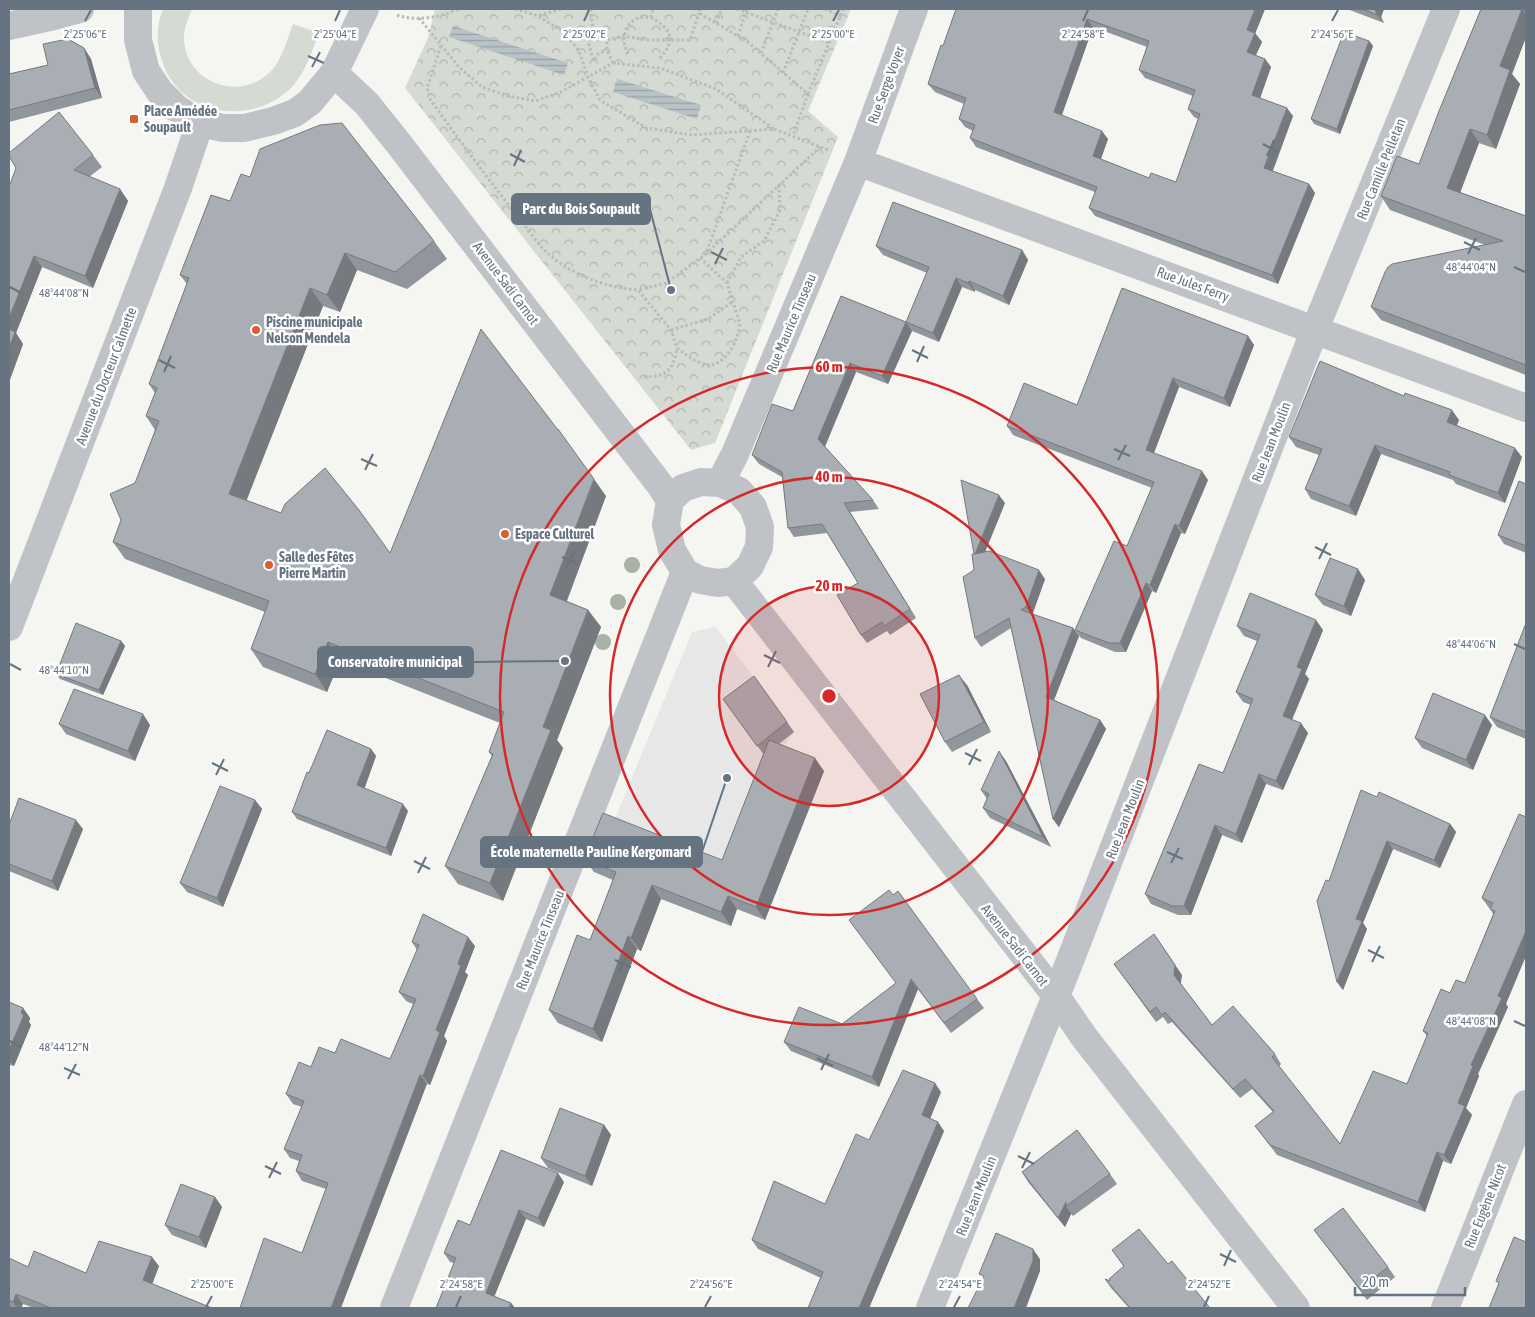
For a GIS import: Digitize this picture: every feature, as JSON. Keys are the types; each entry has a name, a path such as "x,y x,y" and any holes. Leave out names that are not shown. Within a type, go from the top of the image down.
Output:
{"street":[{"path":"9,26 80,9"},
{"path":"138,9 138,40 146,71 160,92 176,108 200,123 223,128 244,128 273,121 295,113 310,102 334,73 378,11"},
{"name":"Rue Serge Voyer","path":"858,162 914,9"},
{"name":"Rue Camille Pelletan","path":"1315,329 1446,9"},
{"name":"Avenue Sadi Carnot","path":"334,73 367,104 399,144 670,500"},
{"name":"Avenue du Docteur Calmette","path":"9,627 178,188 200,123"},
{"name":"Rue Jules Ferry","path":"858,162 1526,408"},
{"name":"Rue Maurice Tinseau","path":"720,483 735,454 858,162"},
{"name":"Rue Jean Moulin","path":"930,1308 1056,996 1315,329"},
{"path":"701,482 720,483 739,491 753,507 760,527 759,547 750,566 734,581 718,583 700,580 685,572 672,550 666,525 670,500 683,488 701,482"},
{"name":"Rue Maurice Tinseau","path":"394,1308 685,572"},
{"name":"Avenue Sadi Carnot","path":"734,581 1056,996 1084,1037 1296,1308"},
{"name":"Rue Eugène Nicot","path":"1445,1308 1526,1104"}],"path":[{"path":"378,11 404,18 419,18 445,15 459,9"},
{"path":"515,9 538,16 564,32 579,52 588,77 600,100 646,128 692,135 774,129"},
{"path":"538,16 562,9"},
{"path":"590,9 593,28 589,45 594,62 598,54 607,50"},
{"path":"651,17 653,9"},
{"path":"716,23 722,9"},
{"path":"737,9 747,10 829,43"},
{"path":"761,54 778,9"},
{"path":"783,73 808,9"},
{"path":"825,9 840,16"},
{"path":"793,136 843,9"},
{"path":"738,36 747,10"},
{"path":"613,63 607,50 607,40 623,36 647,40 690,40 700,11 748,42 808,94"},
{"path":"628,54 624,48 623,36 629,25 638,18 651,17 662,24 671,41 667,51 659,59"},
{"path":"419,18 459,67 482,87 508,96 535,100 561,92 613,63 660,68 716,88 774,129 858,162"},
{"path":"441,46 426,88 430,99 477,165 549,255 573,271 596,282 617,288 638,290 666,283 706,254 820,147"},
{"path":"706,254 750,131"},
{"path":"727,283 741,257 764,241 780,210 779,185"},
{"path":"676,348 692,359 708,366 720,362 732,350 740,324 727,283 700,258"},
{"path":"638,290 672,330 676,348 675,359 667,371 658,377 644,377"},
{"path":"672,330 708,319 732,302"}],"shaded area":[{"path":"453,26 568,63 564,75 449,37"},
{"path":"617,79 701,105 697,119 613,92"},
{"path":"716,627 794,732 779,753 824,771 765,920 737,909 731,926 643,892 612,826 692,632"}],"green space":[{"path":"163,9 192,9 184,34 186,51 193,65 203,76 216,83 230,86 245,86 259,80 272,70 282,54 293,24 319,33 308,62 300,76 291,88 274,101 254,109 234,111 215,109 196,102 180,91 168,75 160,54 158,42 158,26"},
{"path":"435,9 851,9 808,111 838,137 715,443 691,450 405,88 428,38"}],"building":[{"path":"956,9 1255,9 1247,30 1255,33 1247,52 1265,59 1252,95 1287,108 1264,168 1309,184 1272,275 1089,208 1097,187 970,138 975,125 959,119 966,98 928,84 941,45 943,46","holes":["1087,19 1149,41 1139,70 1195,90 1188,109 1200,114 1176,182 1151,173 1149,178 1093,156 1102,131 1054,112"]},
{"path":"1363,9 1375,9 1377,15"},
{"path":"1481,9 1522,9 1500,66 1510,70 1487,135 1470,129 1447,188 1526,216 1526,365 1371,307 1385,272 1392,264 1503,241 1381,196 1397,156 1419,164"},
{"path":"1344,32 1369,41 1337,129 1311,119"},
{"path":"68,39 84,48 95,88 9,110 9,74 48,65 43,44"},
{"path":"59,112 93,155 74,170 120,189 85,276 34,256 9,318 9,187 16,168 9,153"},
{"path":"342,123 434,241 395,272 345,253 327,295 310,288 229,494 281,513 285,504 325,468 390,553 481,329 594,479 550,595 588,610 543,727 551,730 490,883 445,866 493,754 489,752 504,712 328,642 315,674 251,649 269,601 113,542 121,520 110,494 135,483 159,421 146,416 157,388 149,384 189,278 180,275 211,195 230,201 241,174 250,177 260,149 320,125"},
{"path":"893,202 1022,250 1003,296 969,281 968,283 956,278 933,333 906,322 929,267 876,246"},
{"path":"1122,288 1248,336 1224,398 1173,378 1146,450 1202,471 1179,526 1175,524 1150,585 1146,583 1120,643 1109,643 1075,630 1114,541 1127,546 1154,482 1007,426 1024,383 1077,405"},
{"path":"841,296 906,322 882,376 850,363 818,439 873,500 844,503 910,609 884,626 882,622 861,635 837,595 858,583 822,524 788,528 782,472 752,455 772,404 793,411"},
{"path":"9,329 15,332 9,348"},
{"path":"1320,361 1404,396 1405,393 1452,410 1447,422 1515,448 1498,493 1449,475 1450,472 1375,445 1349,506 1305,489 1322,449 1289,437"},
{"path":"961,480 999,495 975,554 989,551 1039,570 1026,607 1021,610 1073,628 1046,697 1100,720 1053,819 1009,618 975,638 963,577 974,570 972,554 974,554"},
{"path":"1519,481 1526,484 1526,546 1498,535"},
{"path":"1330,558 1358,569 1344,606 1315,595"},
{"path":"1250,593 1316,620 1297,667 1302,669 1283,716 1301,723 1276,781 1259,774 1236,834 1215,825 1184,906 1172,906 1145,894 1199,764 1223,773 1253,699 1236,692 1260,635 1237,626"},
{"path":"76,623 121,641 99,690 56,674"},
{"path":"1526,623 1526,732 1490,717"},
{"path":"959,675 984,722 945,742 920,694"},
{"path":"754,676 787,722 757,746 723,699"},
{"path":"74,689 143,714 128,751 59,724"},
{"path":"1433,693 1485,715 1466,760 1415,738"},
{"path":"327,730 371,749 357,785 403,804 386,848 292,812 307,772 309,773"},
{"path":"769,740 815,758 756,907 728,896 721,912 652,885 631,938 628,936 593,1029 549,1010 577,935 590,940 616,872 584,859 603,813 722,860"},
{"path":"999,751 1043,837 983,808 989,794 981,790"},
{"path":"220,786 255,800 217,898 180,883"},
{"path":"1361,790 1377,797 1379,792 1450,824 1434,860 1387,841 1356,919 1362,921 1337,982 1317,901 1326,880 1329,881"},
{"path":"19,798 76,820 52,881 9,864 9,825"},
{"path":"1519,814 1526,817 1526,931 1498,996 1502,998 1471,1065 1473,1066 1458,1103 1465,1106 1444,1155 1437,1152 1418,1202 1270,1145 1255,1126 1274,1111 1245,1079 1233,1089 1165,1012 1162,1015 1156,1007 1150,1012 1114,964 1154,934 1175,965 1174,975 1212,1025 1233,1006 1275,1054 1272,1057 1340,1144 1373,1071 1407,1084 1428,1033 1423,1031 1441,989 1450,993 1456,980 1465,983 1495,911 1490,909 1493,903 1482,898"},
{"path":"889,890 893,895 898,891 977,999 944,1023 911,979 872,1077 784,1042 799,1007 842,1024 896,983 849,920"},
{"path":"423,914 468,937 458,964 461,966 436,1030 440,1032 423,1076 420,1075 331,1308 240,1308 264,1238 302,1253 328,1183 296,1171 302,1155 284,1149 304,1101 286,1094 299,1062 311,1067 319,1047 335,1053 341,1039 390,1059 416,999 399,992 419,945 412,942"},
{"path":"9,1002 23,1008 21,1013 24,1015 9,1050"},
{"path":"903,1070 935,1083 922,1115 938,1122 859,1308 808,1308 823,1272 752,1240 774,1181 825,1204 856,1134 869,1140"},
{"path":"560,1108 604,1125 585,1176 541,1158"},
{"path":"1077,1130 1110,1174 1066,1206 1066,1202 1058,1218 1022,1172"},
{"path":"501,1150 558,1173 538,1218 519,1210 486,1293 511,1303 509,1308 436,1308 456,1258 444,1253 458,1220 470,1225"},
{"path":"181,1184 215,1197 199,1237 165,1225"},
{"path":"1343,1208 1388,1267 1360,1289 1314,1230"},
{"path":"1139,1229 1168,1264 1172,1261 1210,1308 1130,1308 1105,1279 1110,1281 1109,1279 1124,1266 1112,1250"},
{"path":"996,1233 1033,1249 1033,1261 1014,1308 968,1308 984,1276 979,1274"},
{"path":"1514,1237 1526,1242 1525,1308 1489,1308 1499,1283 1496,1281"},
{"path":"99,1241 152,1257 143,1280 212,1308 51,1308 16,1294 13,1302 9,1300 9,1258 28,1267 34,1251 86,1273"}],"place":[{"name":"Place Amédée Soupault","path":"134,119"},
{"name":"Parc du Bois Soupault","path":"671,290"},
{"name":"Piscine municipale Nelson Mendela","path":"256,330"},
{"name":"Espace Culturel","path":"505,534"},
{"name":"Salle des Fêtes Pierre Martin","path":"269,565"},
{"name":"Conservatoire municipal","path":"565,661"},
{"name":"École maternelle Pauline Kergomard","path":"727,778"}]}
